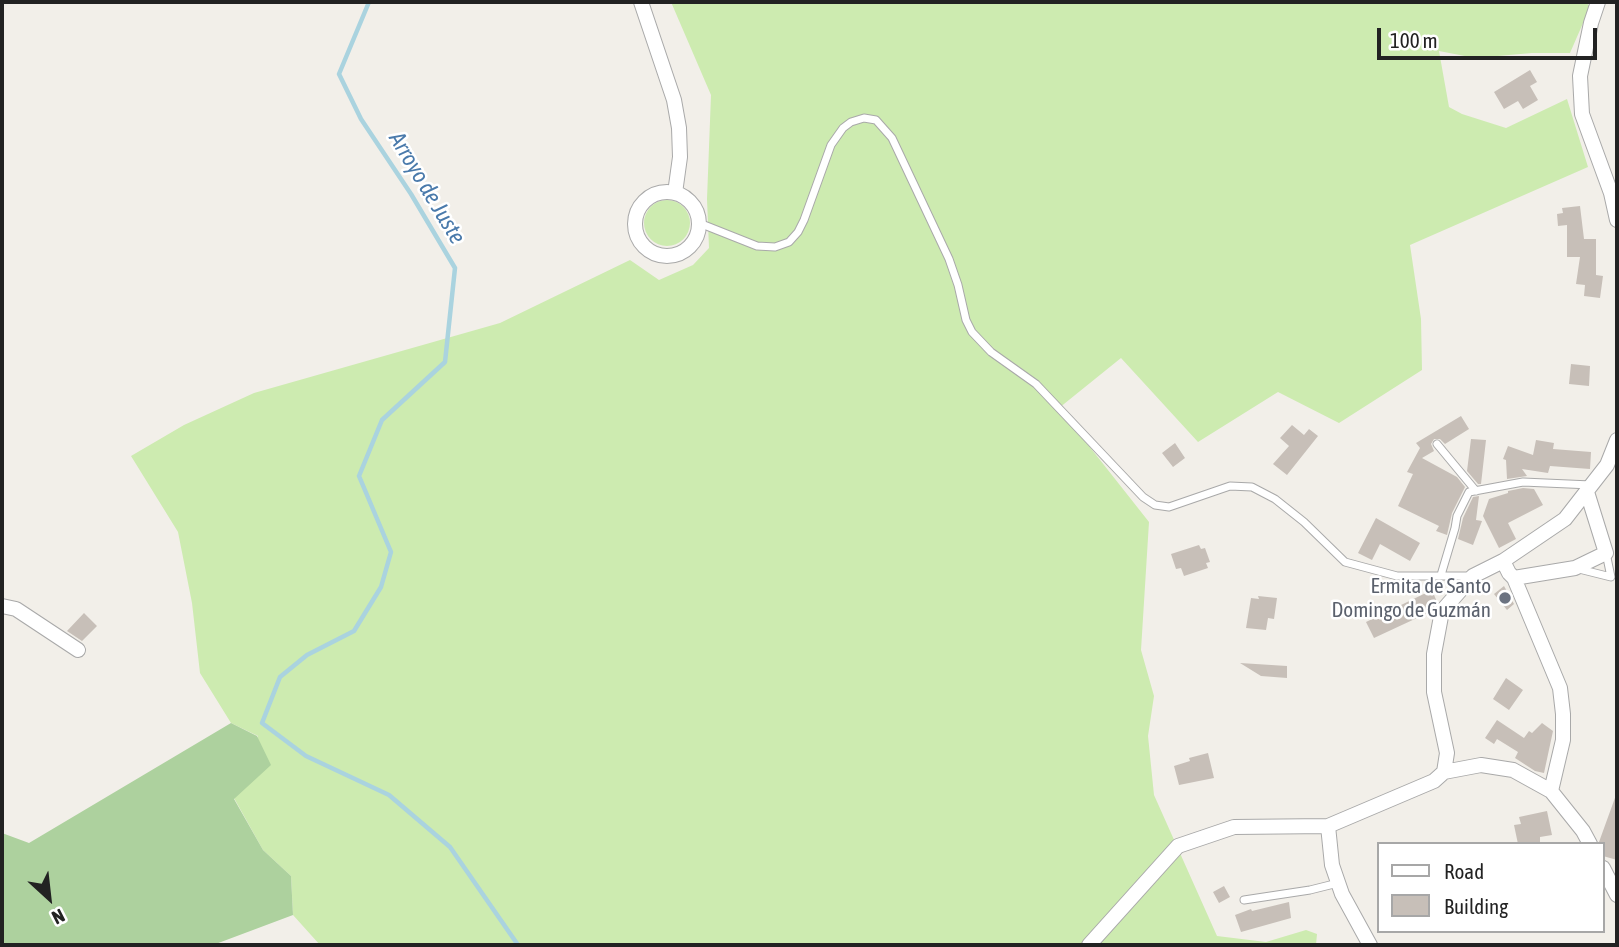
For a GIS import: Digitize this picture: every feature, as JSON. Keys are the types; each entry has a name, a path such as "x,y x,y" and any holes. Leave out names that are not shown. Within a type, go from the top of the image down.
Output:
{"street":[{"path":"641,2 674,100 679,128 680,157 675,193"},
{"path":"1598,2 1580,76 1582,114 1611,193 1617,220"},
{"path":"667,192 675,193 691,203 697,212 699,223 698,234 690,246 678,254 660,255 647,248 638,237 635,222 640,206 654,195 667,192"},
{"path":"1444,772 1447,753 1434,692 1434,654 1442,611 1473,576 1503,561 1565,519 1607,465 1617,440"},
{"path":"1514,578 1575,568 1606,553 1589,488"},
{"path":"1503,561 1514,578 1560,688 1563,740 1551,791"},
{"path":"2,606 16,609 78,650"},
{"path":"1089,945 1178,846 1234,827 1328,826 1434,781 1444,772 1480,765 1513,770 1551,791 1589,842"},
{"path":"1328,826 1332,865 1338,883 1370,945"},
{"path":"1605,872 1616,891"}],"lane":[{"path":"699,223 757,246 775,247 789,242 804,220 831,145 843,128 864,118 876,120 892,138 949,259 966,320 972,332 991,352 1036,384 1143,497 1155,505 1169,507 1230,486 1252,487 1275,499 1304,522 1345,562 1397,576 1473,576"},
{"path":"1437,444 1476,491"},
{"path":"1441,575 1457,516 1469,492 1523,482 1589,488"},
{"path":"1606,553 1614,578"},
{"path":"1575,568 1614,578"},
{"path":"1244,900 1338,883"}],"green space":[{"path":"671,2 1586,2 1590,7 1570,53 1475,58 1439,51 1449,107 1462,114 1506,128 1567,99 1588,167 1410,245 1421,319 1422,370 1339,423 1278,392 1198,442 1121,358 1059,408 1149,522 1141,650 1154,696 1148,736 1154,795 1217,936 1266,942 1306,930 1317,934 1316,945 320,945 293,915 291,876 263,850 234,798 258,736 231,723 200,673 192,603 178,532 131,456 184,425 254,393 500,323 630,260 659,280 693,265 709,248 707,199 711,95"},
{"path":"667,200 683,207 690,223 683,239 667,246 651,239 644,223 651,207"},
{"path":"231,723 257,736 271,765 234,799 263,850 291,876 293,915 213,945 2,945 2,833 29,843"}],"building":[{"path":"1530,70 1537,82 1530,86 1538,100 1523,109 1518,101 1504,109 1494,92"},
{"path":"1580,206 1584,239 1596,239 1596,275 1603,276 1600,298 1584,296 1585,285 1576,284 1580,257 1567,257 1567,225 1558,226 1557,214 1563,213 1562,208"},
{"path":"1571,364 1590,366 1589,386 1569,384"},
{"path":"1461,416 1469,429 1445,444 1440,439 1434,439 1431,444 1434,451 1422,458 1457,477 1465,487 1452,513 1447,535 1436,531 1439,526 1398,506 1413,474 1407,472 1420,448 1416,443"},
{"path":"1292,425 1304,435 1309,429 1318,436 1287,475 1273,464 1289,446 1280,438"},
{"path":"1471,439 1486,440 1481,484 1467,471"},
{"path":"1536,440 1554,443 1553,449 1591,452 1590,469 1550,466 1548,473 1522,469 1527,476 1507,479 1506,460 1503,459 1508,446 1533,455"},
{"path":"1175,443 1185,458 1173,467 1162,453"},
{"path":"1523,488 1534,489 1543,505 1508,523 1516,539 1499,548 1483,516 1489,499"},
{"path":"1479,496 1476,520 1482,521 1473,545 1458,539 1463,518 1473,497"},
{"path":"1376,518 1420,543 1410,561 1380,544 1372,560 1358,553"},
{"path":"1199,545 1201,549 1205,548 1210,562 1206,563 1208,568 1184,576 1181,568 1176,569 1171,554"},
{"name":"Ermita de Santo Domingo de Guzmán","path":"1504,586 1514,604 1507,610 1494,594"},
{"path":"1432,590 1437,602 1432,611 1374,638 1366,622"},
{"path":"1258,596 1277,598 1274,619 1268,618 1266,630 1246,628 1251,598 1259,599"},
{"path":"84,613 97,626 82,641 67,631"},
{"path":"1240,663 1287,666 1287,678 1261,676"},
{"path":"1506,678 1523,690 1509,710 1493,699"},
{"path":"1497,720 1524,738 1529,731 1532,733 1542,723 1553,731 1544,773 1535,771 1515,758 1518,752 1497,739 1494,744 1485,738"},
{"path":"1208,753 1214,778 1179,785 1174,766 1190,761 1189,758"},
{"path":"1616,795 1617,860 1605,857 1605,842 1599,842"},
{"path":"1547,811 1552,835 1540,837 1540,842 1518,842 1514,825 1521,824 1519,817"},
{"path":"1224,886 1230,897 1219,903 1213,892"},
{"path":"1289,902 1291,918 1241,932 1235,915"}],"waterway":[{"name":"Arroyo de Juste","path":"369,2 339,74 361,119 411,194 455,268 445,362 382,420 359,476 391,552 381,587 354,631 307,655 280,677 262,723 306,756 389,795 450,847 518,945"}],"place":[{"name":"Ermita de Santo Domingo de Guzmán","path":"1505,598"}]}
